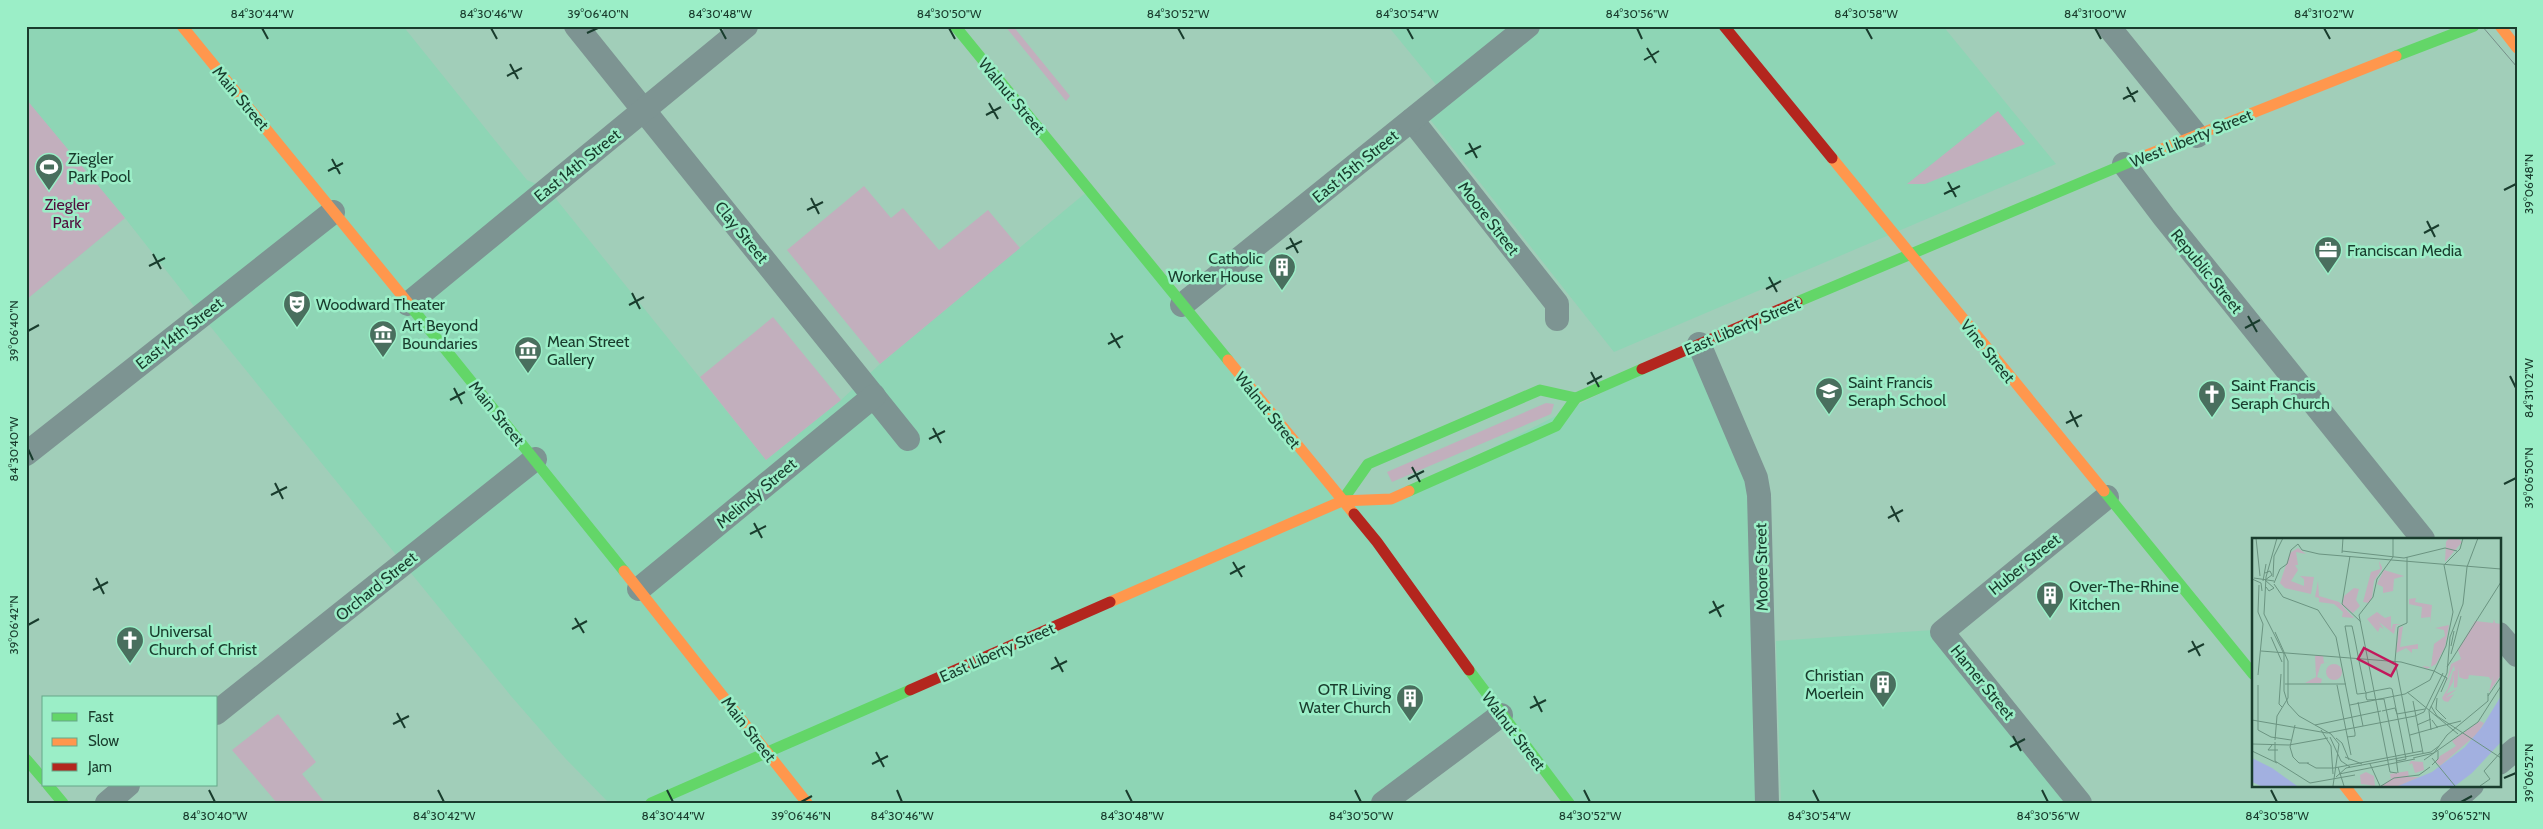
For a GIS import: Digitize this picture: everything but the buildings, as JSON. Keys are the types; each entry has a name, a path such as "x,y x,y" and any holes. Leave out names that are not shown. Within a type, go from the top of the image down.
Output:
{"main road":[{"name":"Main Street","path":"182,26 535,459 807,803"},
{"name":"Walnut Street","path":"955,26 1377,542 1501,715 1569,803"},
{"name":"Vine Street","path":"1724,26 2252,673"},
{"name":"West Liberty Street","path":"1909,254 2124,164 2474,26"},
{"path":"2500,26 2517,48"},
{"name":"East Liberty Street","path":"651,803 1342,501 1391,499 1556,426 1576,398 1909,254"},
{"path":"1342,501 1368,464 1540,390 1576,398"},
{"path":"26,758 42,778"},
{"path":"49,786 64,803"},
{"path":"2345,786 2358,803"}],"street":[{"name":"Clay Street","path":"576,26 908,439"},
{"name":"East 14th Street","path":"408,304 746,26"},
{"name":"East 15th Street","path":"1182,305 1528,26"},
{"path":"2108,26 2198,136"},
{"name":"Moore Street","path":"1412,120 1557,304 1557,319"},
{"name":"Republic Street","path":"2124,164 2164,217 2422,538"},
{"name":"East 14th Street","path":"26,454 333,212"},
{"name":"Moore Street","path":"1699,344 1756,478 1759,495 1767,803"},
{"name":"Melindy Street","path":"639,590 874,396"},
{"name":"Orchard Street","path":"218,711 535,459"},
{"name":"Huber Street","path":"1942,632 2107,497"},
{"name":"Hamer Street","path":"1942,632 2080,803"},
{"path":"2500,635 2517,656"},
{"path":"1382,803 1501,715"},
{"path":"2500,762 2517,748"},
{"path":"107,803 127,786"},
{"path":"2452,803 2471,786"}],"shaded area":[{"path":"26,26 403,26 527,180 548,189 766,460 841,400 880,364 1089,190 1342,501 1391,499 1699,344 1756,478 1767,803 1569,803 1501,715 1383,803 609,803 565,758 511,696 201,315 125,218 26,99"},
{"path":"1388,26 1943,26 2056,164 1614,352 1417,103 1438,87"},
{"name":"Christian Moerlein","path":"1933,630 2074,803 1781,803 1776,641"}],"green space":[{"path":"1005,26 1013,26 1070,96 1066,101"},
{"name":"Ziegler Park","path":"26,99 125,218 26,300"},
{"path":"1998,111 2025,144 1925,184 1907,184"},
{"path":"864,186 891,218 903,208 939,250 988,210 1020,248 880,364 787,250"},
{"path":"773,317 841,400 766,460 700,377"},
{"path":"1546,403 1554,404 1551,414 1392,482 1387,472"},
{"path":"278,714 316,762 302,774 325,803 277,803 232,750"}],"tram line":[{"path":"2482,26 2517,67"}],"traffic: fast":[{"path":"955,26 1228,360"},
{"path":"2396,56 2474,26"},
{"path":"1797,302 2144,156"},
{"path":"408,303 624,571"},
{"path":"1409,491 1556,426 1576,398 1642,369"},
{"path":"1342,501 1368,464 1540,390 1576,398"},
{"path":"2104,491 2252,673"},
{"path":"1469,670 1569,803"},
{"path":"651,803 910,690"},
{"path":"26,759 42,778"},
{"path":"49,786 63,803"}],"traffic: slow":[{"path":"182,26 408,303"},
{"path":"2500,26 2517,48"},
{"path":"2144,156 2396,56"},
{"path":"1832,158 2104,491"},
{"path":"1228,360 1354,514"},
{"path":"1110,602 1342,501 1391,499 1409,491"},
{"path":"624,571 807,803"},
{"path":"2345,786 2358,803"}],"traffic: jam":[{"path":"1724,26 1832,158"},
{"path":"1642,369 1797,302"},
{"path":"1354,514 1377,542 1469,670"},
{"path":"910,690 1110,602"}],"place":[{"name":"Ziegler Park Pool","path":"49,191"},
{"name":"Franciscan Media","path":"2328,274"},
{"name":"Catholic Worker House","path":"1282,291"},
{"name":"Woodward Theater","path":"297,328"},
{"name":"Art Beyond Boundaries","path":"383,358"},
{"name":"Mean Street Gallery","path":"528,374"},
{"name":"Saint Francis Seraph School","path":"1829,415"},
{"name":"Saint Francis Seraph Church","path":"2212,418"},
{"name":"Over-The-Rhine Kitchen","path":"2050,619"},
{"name":"Universal Church of Christ","path":"130,664"},
{"name":"Christian Moerlein","path":"1883,708"},
{"name":"OTR Living Water Church","path":"1410,722"}]}
